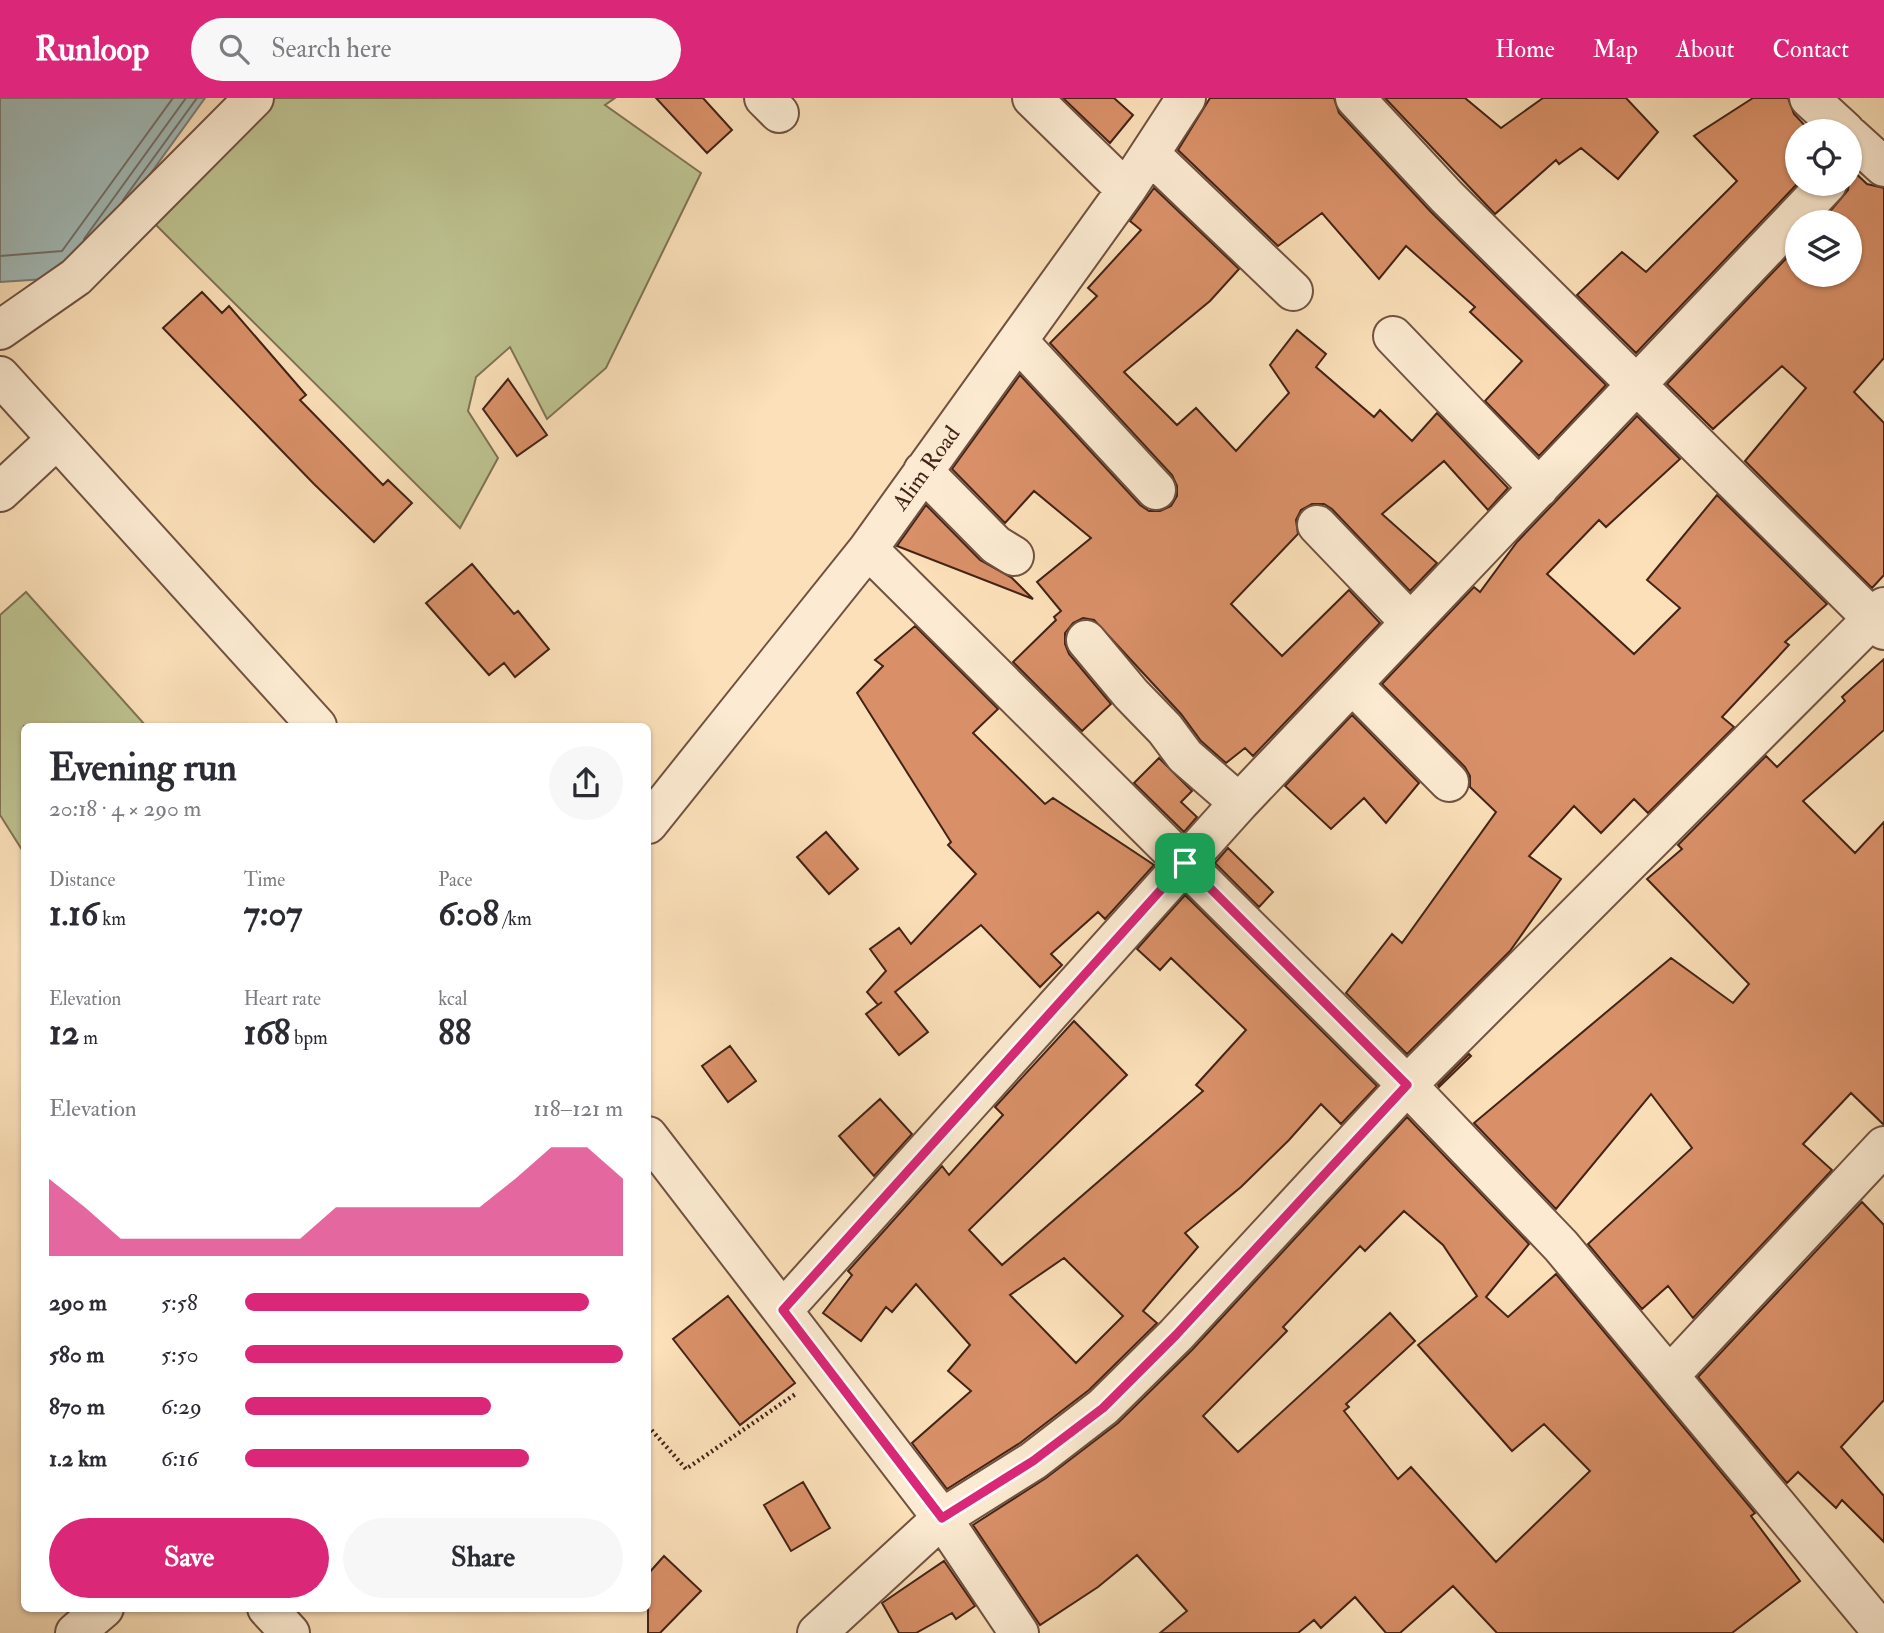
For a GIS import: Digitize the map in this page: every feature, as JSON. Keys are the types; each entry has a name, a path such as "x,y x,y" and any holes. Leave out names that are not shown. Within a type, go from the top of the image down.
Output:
{"street":[{"path":"0,330 76,277 254,98"},
{"path":"1032,98 1126,190"},
{"name":"Alim Road","path":"651,820 868,549 1126,190 1186,98"},
{"path":"817,1633 942,1518 1033,1461 1103,1408 1176,1335 1407,1085 1880,619 1447,197 1355,98"},
{"path":"1809,98 1830,119"},
{"path":"1150,153 1293,292"},
{"path":"783,1310 1240,803 1353,685 1409,621 1816,196"},
{"path":"1393,336 1539,488"},
{"path":"1018,341 1156,490"},
{"path":"0,376 314,723"},
{"path":"0,492 57,439"},
{"path":"923,471 996,545 1014,556"},
{"path":"1317,525 1409,621"},
{"path":"868,549 1407,1085 1560,1246 1875,1623"},
{"path":"1086,640 1131,694 1165,729 1185,756 1240,803"},
{"path":"1353,685 1449,782"},
{"path":"651,1140 942,1518 1019,1633"},
{"path":"1668,1376 1884,1146"},
{"path":"75,1633 99,1612"},
{"path":"271,1612 290,1633"}],"path":[{"path":"651,1429 686,1469 830,1371"}],"green space":[{"path":"272,98 615,98 605,105 701,173 606,368 547,419 510,347 476,377 468,411 498,458 460,528 150,219"},
{"path":"26,592 143,723 21,723 21,848 0,815 0,615"}],"water":[{"path":"0,98 205,98 76,277 0,282"}],"building":[{"path":"656,98 703,98 732,130 707,153"},
{"path":"1063,98 1114,98 1133,115 1110,143"},
{"path":"1210,98 1334,98 1339,113 1431,212 1606,385 1539,456 1485,401 1522,361 1470,312 1475,307 1406,246 1379,279 1322,213 1278,246 1178,150"},
{"path":"1385,98 1465,98 1501,128 1543,98 1626,98 1658,132 1618,179 1581,148 1559,164 1556,160 1495,214"},
{"path":"1753,98 1788,98 1799,119 1785,119 1786,196 1636,353 1577,295 1622,252 1646,272 1737,181 1694,136"},
{"path":"1862,179 1867,184 1884,188 1884,358 1854,392 1884,423 1884,575 1872,588 1745,461 1806,388 1782,366 1713,429 1667,384 1785,260 1785,287 1862,287 1862,210 1831,210 1843,196 1862,196"},
{"path":"1154,188 1239,269 1210,301 1124,372 1177,425 1196,408 1236,451 1289,393 1270,365 1297,330 1326,354 1316,367 1374,417 1380,410 1412,441 1437,413 1508,488 1488,510 1444,461 1382,514 1437,563 1410,591 1332,509 1324,504 1312,504 1301,510 1296,520 1298,534 1231,604 1282,656 1349,590 1380,623 1253,756 1245,748 1226,763 1201,741 1181,714 1094,620 1083,618 1073,623 1065,633 1069,654 1111,704 1082,731 1013,662 1056,620 1054,617 1061,611 1037,582 1091,538 1034,491 1005,523 952,469 1020,375 1140,505 1149,511 1160,511 1171,506 1177,496 1177,486 1172,475 1050,343 1097,296 1088,288 1141,230 1130,221"},
{"path":"202,292 222,313 229,306 306,395 300,400 383,485 388,480 412,503 374,542 163,328"},
{"path":"508,379 547,435 517,456 483,409"},
{"path":"1637,416 1680,459 1606,527 1599,520 1547,574 1634,654 1680,608 1647,580 1717,495 1827,604 1785,642 1789,645 1722,717 1734,727 1648,813 1634,799 1601,833 1574,806 1529,856 1561,879 1510,951 1407,1054 1346,993 1392,934 1402,943 1496,812 1470,787 1470,776 1465,767 1382,684 1474,587 1480,592 1517,542"},
{"path":"926,505 980,560 1012,578 1033,599 897,546"},
{"path":"472,564 514,614 518,611 549,649 515,677 504,663 489,675 426,603"},
{"path":"915,626 998,709 973,733 1045,804 1053,798 1154,865 1105,919 1098,912 1051,954 1062,965 1040,987 981,925 895,992 928,1032 899,1055 866,1014 878,1005 867,992 886,971 870,949 899,928 911,944 976,874 948,845 951,842 857,693 883,666 875,660"},
{"path":"1884,659 1884,730 1803,801 1855,853 1884,822 1884,1125 1851,1093 1803,1144 1832,1170 1693,1318 1668,1286 1642,1309 1588,1244 1692,1148 1651,1094 1556,1209 1474,1123 1671,958 1733,1003 1749,984 1647,879 1682,849 1678,845 1766,756 1777,767 1845,701 1842,697"},
{"path":"1352,715 1419,783 1386,823 1364,798 1331,829 1285,786"},
{"path":"1159,758 1192,791 1181,802 1197,817 1184,832 1134,783"},
{"path":"826,832 858,869 829,894 797,857"},
{"path":"1228,848 1273,892 1259,907 1215,863"},
{"path":"1185,895 1377,1086 1341,1124 1321,1104 1241,1187 1185,1233 1198,1247 1143,1311 1157,1323 1089,1390 1020,1443 947,1489 912,1443 971,1391 948,1371 970,1345 916,1284 892,1312 886,1307 861,1341 823,1313 852,1275 848,1271 942,1166 949,1175 1003,1115 995,1107 1074,1021 1127,1075 969,1230 1002,1265 1203,1091 1196,1085 1246,1030 1171,958 1160,970 1137,949","holes":["1064,1258 1123,1316 1076,1363 1010,1295"]},
{"path":"730,1046 756,1081 728,1102 702,1066"},
{"path":"1469,1054 1471,1056 1439,1087 1438,1085"},
{"path":"880,1099 912,1134 874,1176 839,1136"},
{"path":"1407,1117 1529,1244 1486,1297 1508,1317 1556,1274 1755,1513 1751,1516 1800,1581 1732,1633 1497,1633 1453,1586 1400,1633 1386,1633 1355,1597 1321,1628 1314,1620 1298,1633 1160,1633 1187,1611 1137,1555 1098,1587 1040,1625 973,1525 1046,1478 1118,1423 1192,1350","holes":["1404,1211 1443,1245 1477,1296 1418,1345 1512,1451 1544,1424 1590,1471 1496,1562 1411,1467 1398,1479 1344,1411 1349,1407 1346,1404 1415,1341 1390,1313 1238,1452 1203,1416 1287,1331 1283,1327 1360,1246 1365,1251"]},
{"path":"1862,1202 1884,1225 1884,1400 1841,1447 1884,1496 1884,1542 1842,1500 1836,1508 1798,1472 1787,1483 1698,1377"},
{"path":"728,1296 795,1383 740,1425 673,1339"},
{"path":"803,1482 830,1528 791,1551 764,1505"},
{"path":"664,1556 701,1591 660,1633 648,1633 651,1571"},
{"path":"944,1561 975,1606 956,1619 952,1613 916,1633 899,1633 882,1603"}],"route":[{"path":"1185,863 1407,1085 1176,1335 1103,1408 1033,1461 942,1518 783,1310 1185,863"}]}
